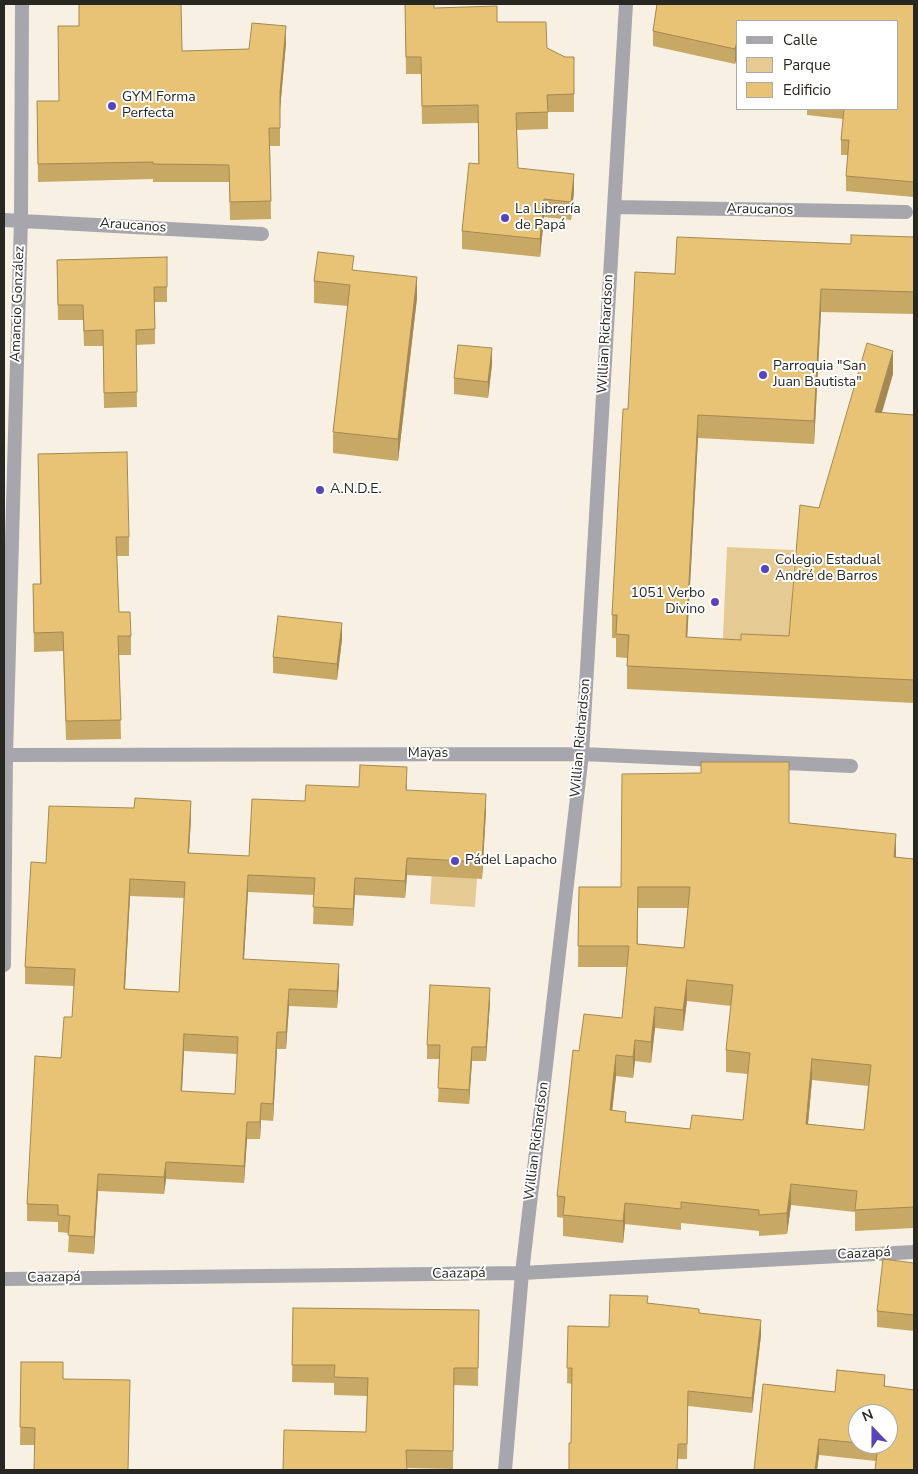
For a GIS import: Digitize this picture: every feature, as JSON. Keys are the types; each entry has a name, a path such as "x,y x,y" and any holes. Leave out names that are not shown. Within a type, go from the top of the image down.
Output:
{"street":[{"name":"Amancio González","path":"4,965 5,755 21,219 22,4"},
{"name":"Willian Richardson","path":"505,1470 522,1273 582,754 626,4"},
{"name":"Araucanos","path":"615,207 906,212"},
{"name":"Araucanos","path":"4,220 21,219 262,234"},
{"name":"Mayas","path":"5,755 582,754 851,766"},
{"name":"Caazapá","path":"4,1279 522,1273 914,1252"}],"green space":[{"path":"727,547 794,550 790,662 722,659"},
{"name":"Pádel Lapacho","path":"435,816 481,818 475,907 430,904"}],"building":[{"path":"79,4 181,4 182,51 249,49 252,23 286,26 280,92 280,128 269,128 271,201 230,202 229,165 153,164 153,162 38,164 37,101 59,101 58,26 79,26"},
{"path":"405,4 434,4 434,8 497,6 497,22 546,22 547,48 565,57 574,57 574,94 547,95 548,112 516,113 518,168 574,174 571,202 544,199 540,239 462,231 469,163 479,164 478,105 422,106 421,57 406,57"},
{"path":"657,4 914,4 914,182 846,176 849,140 841,140 844,110 898,110 898,20 736,20 735,49 653,31"},
{"path":"851,235 914,237 914,292 821,289 814,421 698,415 686,637 741,640 741,634 789,636 800,505 819,508 867,343 893,351 875,412 914,415 914,680 627,666 629,635 616,634 617,615 612,615 623,409 628,409 635,272 675,274 677,237 851,244"},
{"path":"318,252 354,256 352,270 417,277 398,439 333,432 350,285 314,281"},
{"path":"167,257 167,287 154,287 155,329 136,330 137,392 104,393 103,330 84,331 83,305 58,305 57,260"},
{"path":"458,345 492,348 488,382 454,378"},
{"path":"127,452 129,537 116,537 119,612 130,612 131,636 118,636 121,720 66,721 63,632 34,633 33,584 41,584 38,454"},
{"path":"278,616 342,623 337,664 273,657"},
{"path":"701,762 789,762 789,823 896,834 894,857 914,859 914,1207 855,1210 857,1191 791,1184 787,1213 759,1215 759,1210 681,1202 681,1209 625,1203 623,1221 563,1215 565,1197 557,1196 573,1050 579,1051 584,1014 622,1018 629,946 578,946 579,887 621,887 622,774 701,773","holes":["638,887 690,887 684,948 637,944","687,980 733,985 726,1050 750,1053 743,1120 692,1115 690,1129 625,1122 626,1112 610,1110 616,1055 633,1057 635,1040 651,1042 655,1007 683,1010","812,1059 871,1065 864,1130 806,1124"]},
{"path":"360,765 407,767 406,790 486,794 482,862 407,858 405,881 355,878 353,909 313,907 315,878 248,875 243,959 339,964 337,991 289,989 286,1032 277,1032 273,1104 261,1103 260,1122 247,1122 244,1166 166,1162 164,1177 98,1174 94,1237 68,1235 70,1216 58,1215 58,1205 27,1204 35,1056 61,1058 64,1017 72,1017 75,969 25,967 31,862 46,863 49,806 134,808 135,798 191,801 188,853 249,856 252,799 305,801 306,785 359,787","holes":["130,879 185,882 179,992 124,989","184,1034 238,1037 235,1094 181,1091"]},
{"path":"430,985 490,988 486,1047 472,1047 469,1090 438,1088 440,1045 427,1045"},
{"path":"883,1259 914,1263 914,1315 877,1311"},
{"path":"610,1295 648,1296 647,1303 699,1309 699,1313 761,1320 752,1398 688,1391 687,1444 678,1444 677,1470 569,1470 572,1368 567,1368 568,1326 609,1327"},
{"path":"293,1308 479,1310 478,1368 454,1368 453,1451 406,1450 407,1470 283,1470 284,1430 366,1432 368,1378 334,1377 335,1365 292,1365"},
{"path":"21,1362 63,1362 63,1379 130,1380 128,1470 34,1470 35,1428 20,1427"},
{"path":"837,1370 885,1375 884,1386 914,1390 914,1470 875,1470 877,1454 898,1454 898,1404 848,1404 848,1442 819,1439 815,1470 754,1470 763,1384 835,1392"}],"place":[{"name":"GYM Forma Perfecta","path":"112,106"},
{"name":"La Librería de Papá","path":"505,218"},
{"name":"Parroquia \"San Juan Bautista\"","path":"763,375"},
{"name":"A.N.D.E.","path":"320,490"},
{"name":"Colegio Estadual André de Barros","path":"765,569"},
{"name":"1051 Verbo Divino","path":"715,602"},
{"name":"Pádel Lapacho","path":"455,861"}]}
